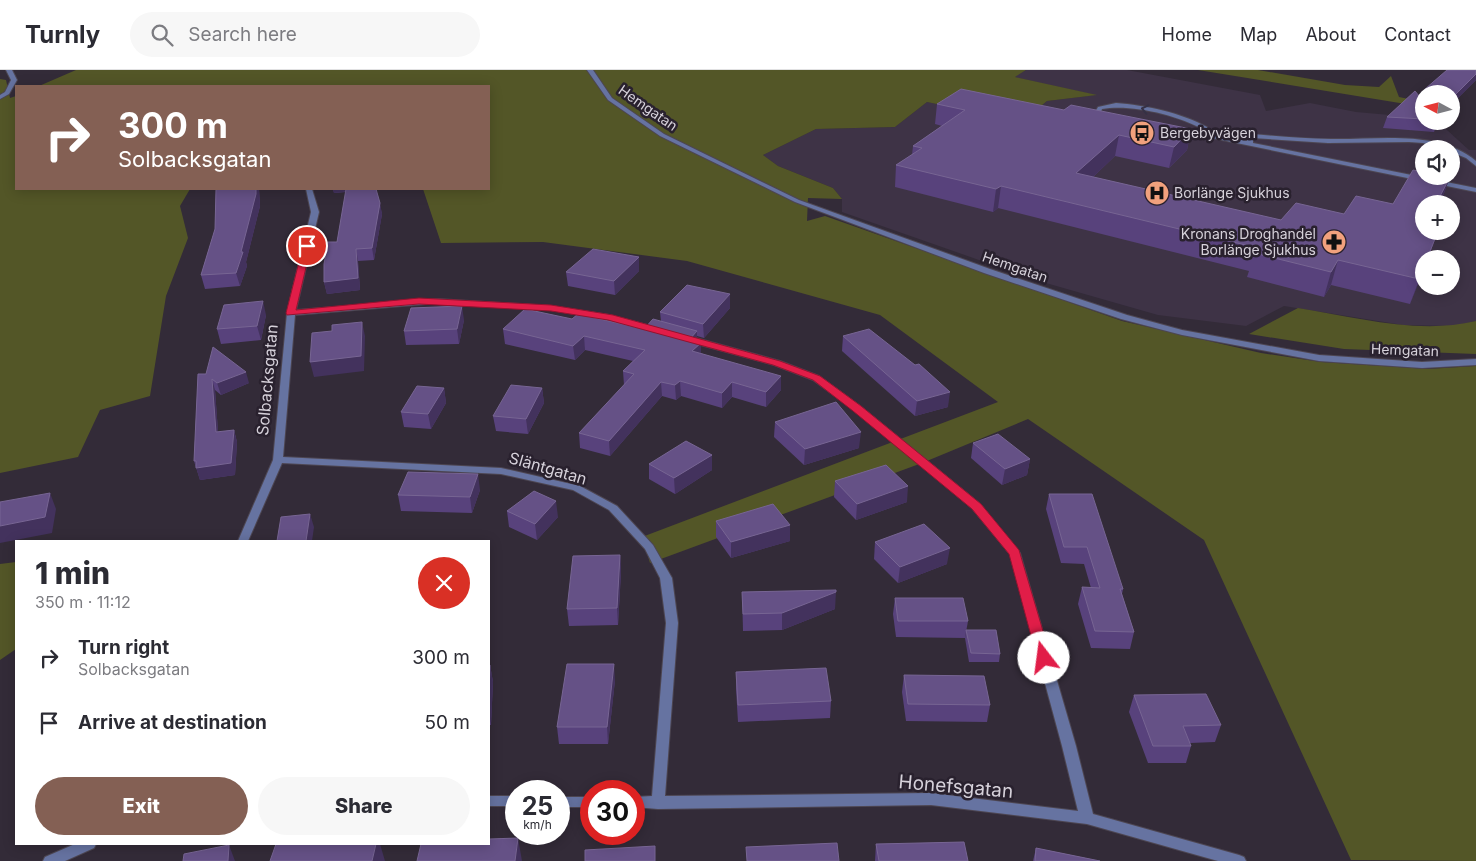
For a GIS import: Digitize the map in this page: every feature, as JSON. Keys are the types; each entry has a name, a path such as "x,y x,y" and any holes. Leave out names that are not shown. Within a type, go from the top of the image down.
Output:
{"street":[{"path":"0,97 7,93 14,80 9,70"},
{"name":"Hemgatan","path":"590,70 610,99 662,135 797,201 987,271 1124,317 1182,332 1319,358 1422,366 1476,362"},
{"path":"1115,124 1107,122 1097,114 1100,108 1116,105 1132,106 1192,121 1205,128 1208,134"},
{"path":"1165,135 1193,137 1208,134 1476,190"},
{"path":"1250,143 1250,136 1338,141 1415,142"},
{"path":"1460,153 1468,156 1476,164"},
{"name":"Solbacksgatan","path":"243,540 278,460 291,313 315,212 309,190"},
{"path":"291,313 419,301 551,308 609,317 777,363 816,378 857,408 976,506 1015,553 1069,746 1087,818"},
{"name":"Släntgatan","path":"278,460 501,471 576,488 613,508 649,546 666,578 672,623 658,802"},
{"name":"Honefsgatan","path":"645,802 931,799 1087,818 1239,861"},
{"path":"490,801 505,801"},
{"path":"50,861 86,845"}],"shaded area":[{"name":"Borlänge Sjukhus","path":"1026,70 1127,70 1260,95 1266,111 1310,103 1356,112 1415,117 1415,130 1447,130 1458,140 1415,140 1415,185 1460,185 1460,142 1469,150 1476,150 1476,321 1454,326 1403,325 1284,306 1246,326 1158,315 1039,281 842,212 842,199 833,188 778,166 763,155 816,129 895,127 927,102 1004,118 1029,116 1047,101 1095,95 1014,77"}],"green space":[{"path":"76,70 1026,70 1015,77 1097,95 1047,101 1029,116 1004,118 927,102 895,127 816,129 763,155 778,166 833,188 842,199 808,198 807,221 825,216 1122,321 1261,353 1321,362 1428,369 1476,366 1476,861 1351,860 1204,540 1028,419 922,463 650,563 642,537 998,402 880,315 687,261 543,242 441,243 423,190 490,190 490,85 41,85"},
{"path":"1198,70 1258,70 1345,85 1379,87 1391,76 1399,97 1415,100 1415,106"},
{"path":"0,79 6,80 10,98 15,96 15,190 189,190 180,206 188,238 166,296 150,396 100,410 78,457 0,473"},
{"path":"1298,308 1365,320 1409,325 1454,325 1476,321 1476,354 1344,349 1249,334"},
{"path":"15,562 15,650 0,660 0,564"}],"building":[{"path":"1447,70 1476,70 1476,74 1460,90 1460,85 1430,85"},
{"path":"961,89 1064,110 1071,105 1191,129 1174,147 1119,135 1076,173 1281,220 1296,203 1344,214 1356,196 1393,204 1413,170 1415,170 1415,185 1446,185 1441,195 1415,195 1415,240 1434,240 1431,250 1415,250 1415,278 1338,260 1331,272 1254,253 1258,248 1001,186 996,189 896,165 922,148 913,146 965,110 937,104"},
{"path":"1415,91 1415,119 1387,117"},
{"path":"216,190 256,190 241,252 243,252 236,273 201,275 215,229"},
{"path":"346,190 376,190 380,203 372,248 356,249 358,278 324,282 324,264 328,242 337,242"},
{"path":"593,249 639,257 614,281 566,272"},
{"path":"687,285 730,294 703,324 660,312"},
{"path":"263,301 257,326 217,329 224,305"},
{"path":"462,306 457,329 404,331 411,308"},
{"path":"525,309 572,319 578,314 644,329 653,319 697,331 689,340 701,343 692,351 781,376 766,392 732,382 722,393 680,381 675,385 661,382 609,441 579,433 634,374 623,371 645,350 584,336 573,346 503,329"},
{"path":"362,322 361,356 310,362 312,333 332,331 332,325"},
{"path":"869,329 915,365 919,364 950,392 917,401 843,336"},
{"path":"213,347 246,372 217,383 212,379 216,432 234,430 231,463 196,468 196,461 194,461 198,374 206,374"},
{"path":"511,385 542,388 526,419 493,416"},
{"path":"417,386 444,388 428,414 401,412"},
{"path":"836,402 861,432 805,449 775,422"},
{"path":"998,434 1030,459 1005,469 973,443"},
{"path":"686,441 712,455 674,478 649,464"},
{"path":"886,465 908,486 857,504 835,481"},
{"path":"408,472 478,474 470,497 398,495"},
{"path":"534,491 556,501 535,524 507,511"},
{"path":"50,493 45,517 0,526 0,502"},
{"path":"1049,494 1092,494 1123,589 1120,589 1134,632 1095,631 1082,587 1100,588 1087,547 1064,547"},
{"path":"773,504 790,525 731,542 716,521"},
{"path":"310,514 306,540 277,540 281,517"},
{"path":"924,524 950,548 900,567 875,542"},
{"path":"620,555 617,608 567,609 573,556"},
{"path":"836,590 836,592 782,613 743,614 742,592"},
{"path":"895,598 963,598 968,621 898,621"},
{"path":"966,630 996,630 1000,654 971,653"},
{"path":"567,664 614,664 607,727 557,727"},
{"path":"826,668 831,701 738,705 736,672"},
{"path":"904,675 984,676 990,705 908,704"},
{"path":"1206,694 1221,725 1183,726 1191,746 1153,746 1134,695"},
{"path":"505,838 505,845 517,845 515,861 417,861 421,845 490,845 490,839"},
{"path":"964,842 968,861 879,861 876,844"},
{"path":"837,843 839,861 747,861 746,847"},
{"path":"229,845 228,861 183,861 184,854"},
{"path":"276,845 376,845 372,861 270,861"},
{"path":"655,846 655,861 585,861 585,850"},
{"path":"1036,848 1100,861 1035,861"}],"place":[{"name":"Bergebyvägen","path":"1142,133"},
{"name":"Borlänge Sjukhus","path":"1157,193"},
{"name":"Kronans Droghandel Borlänge Sjukhus","path":"1334,242"}],"route":[{"path":"307,246 291,313 419,301 551,308 609,317 777,363 816,378 857,408 910,454 976,506 1015,553 1044,658"}]}
